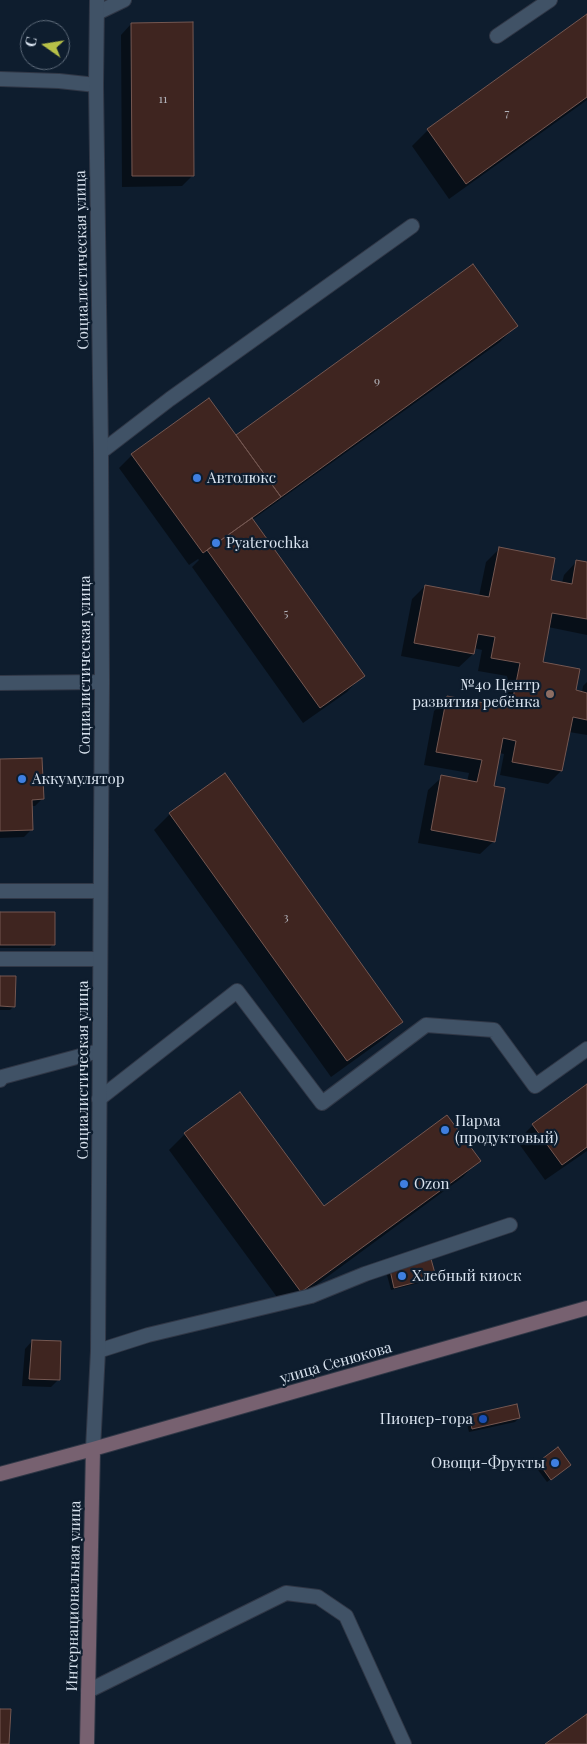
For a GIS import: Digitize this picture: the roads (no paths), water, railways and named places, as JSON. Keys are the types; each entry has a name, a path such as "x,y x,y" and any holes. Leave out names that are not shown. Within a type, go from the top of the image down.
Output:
{"main road":[{"name":"улица Сенюкова","path":"0,1474 587,1308"},
{"name":"Интернациональная улица","path":"87,1744 93,1449"}],"street":[{"path":"97,7 124,0"},
{"path":"497,36 550,0"},
{"name":"Социалистическая улица","path":"93,1449 98,1351 102,682 96,85 97,7"},
{"path":"0,79 58,81 96,85"},
{"path":"101,452 170,399 412,226"},
{"path":"0,683 102,682"},
{"path":"0,891 100,890"},
{"path":"0,959 100,959"},
{"path":"99,1099 237,991 322,1103 426,1026 494,1030 535,1086 587,1049"},
{"path":"0,1080 2,1077 99,1051"},
{"path":"98,1351 148,1335 311,1296 365,1274 510,1225"},
{"path":"88,1691 286,1593 318,1597 346,1616 404,1744"}],"place":[{"name":"Автолюкс","path":"197,478"},
{"name":"Pyaterochka","path":"216,543"},
{"name":"№40 Центр развития ребёнка","path":"550,694"},
{"name":"Аккумулятор","path":"22,779"},
{"name":"Парма (продуктовый)","path":"445,1130"},
{"name":"Ozon","path":"404,1184"},
{"name":"Хлебный киоск","path":"402,1276"},
{"name":"Пионер-гора","path":"483,1419"},
{"name":"Овощи-Фрукты","path":"555,1463"}]}
